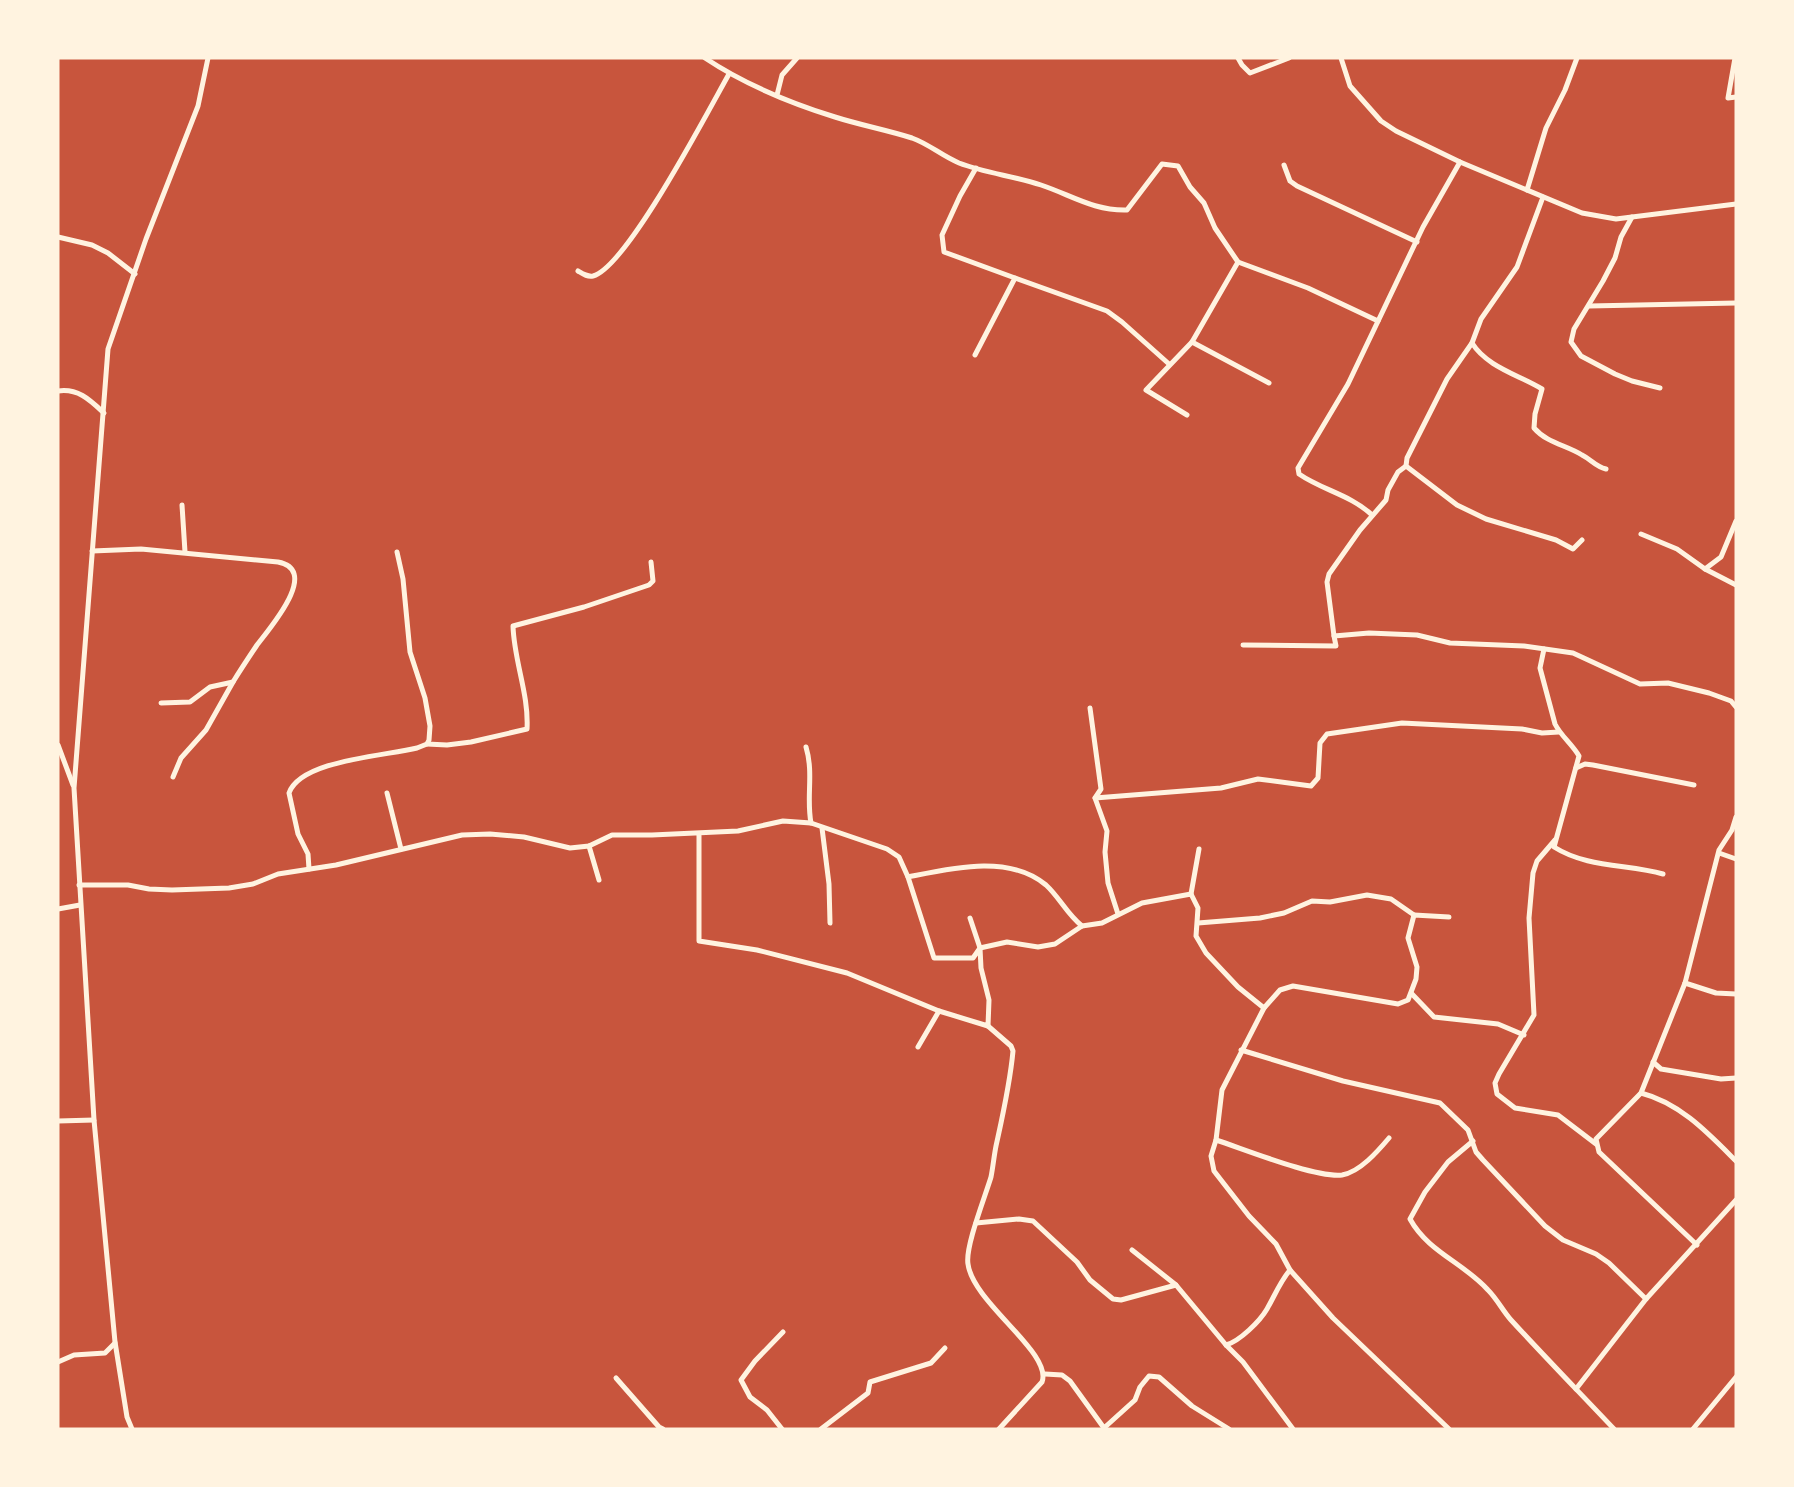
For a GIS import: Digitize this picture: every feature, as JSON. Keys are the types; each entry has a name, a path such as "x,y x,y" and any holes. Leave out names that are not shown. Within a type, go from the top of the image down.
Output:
{"street":[{"path":"132,1429 127,1417 115,1342 94,1120 74,788 108,349 198,106 208,58"},
{"path":"705,58 729,74 776,95 833,116 912,138 935,148 950,159 1040,184 1100,209 1127,210 1162,164 1178,166 1190,187 1204,203 1215,228 1238,262 1308,288 1378,321"},
{"path":"776,95 782,75 797,58"},
{"path":"1238,58 1250,73 1289,58"},
{"path":"1341,58 1350,86 1381,121 1396,131 1460,162 1582,213 1603,218 1632,217 1736,204"},
{"path":"1527,190 1546,128 1577,58"},
{"path":"1735,58 1728,98 1736,97"},
{"path":"578,271 587,276 597,274 615,260 654,203 729,74"},
{"path":"1372,515 1343,496 1298,474 1298,468 1348,384 1417,242 1460,162"},
{"path":"1284,164 1290,181 1297,187 1417,242"},
{"path":"976,168 942,235 943,252 1107,311 1168,364"},
{"path":"1243,645 1336,646 1329,574 1386,500 1388,490 1398,472 1406,466 1407,458 1447,379 1472,343 1481,319 1517,267 1543,197"},
{"path":"1632,217 1621,237 1615,258 1574,329 1571,342 1581,356 1632,381 1660,388"},
{"path":"58,237 92,244 135,274"},
{"path":"1186,415 1146,390 1168,364 1192,342 1238,262"},
{"path":"975,355 1014,278"},
{"path":"1589,306 1736,303"},
{"path":"1192,342 1269,383"},
{"path":"1472,343 1477,352 1491,363 1542,389 1534,428 1541,435 1584,456 1596,467 1606,469"},
{"path":"58,391 72,390 79,393 104,413"},
{"path":"1406,466 1457,505 1486,519 1556,540 1573,549 1582,540"},
{"path":"182,505 185,552"},
{"path":"1705,569 1721,558 1736,521"},
{"path":"1641,534 1677,549 1705,569 1736,585"},
{"path":"92,551 141,549 185,552 278,562 292,568 295,578 288,602 233,682 206,730 181,758 173,777"},
{"path":"397,552 408,641 425,698 430,726 431,737 427,744"},
{"path":"309,869 308,854 298,834 289,793 301,777 335,763 398,753 427,744 447,745 527,729 528,707 512,640 513,626 649,585 653,581 650,562"},
{"path":"1334,636 1408,634 1450,643 1573,653 1640,684 1668,683 1709,692 1731,701 1736,706"},
{"path":"1544,649 1540,668 1559,732 1574,746 1585,764 1694,785"},
{"path":"160,703 190,702 210,687 233,682"},
{"path":"1090,708 1101,789 1095,798"},
{"path":"1095,798 1221,788 1258,779 1311,786 1318,778 1320,743 1327,734 1389,724 1416,723 1559,732"},
{"path":"58,745 74,788"},
{"path":"806,747 811,764 811,823"},
{"path":"1580,756 1554,847 1565,858 1613,867 1644,868 1663,874"},
{"path":"1576,768 1585,764"},
{"path":"387,793 401,849"},
{"path":"1095,798 1107,831 1105,852 1108,883 1118,915"},
{"path":"1697,1245 1599,1152 1596,1139 1641,1093 1685,983 1719,853 1736,817"},
{"path":"79,885 128,884 160,890 229,888 253,884 278,874 462,835 524,837 570,848 589,846 612,835 738,831 783,821 811,823 836,830 887,849 899,857 934,958 973,958 981,948 1007,942 1038,947 1055,944 1082,926 1102,923 1142,903 1191,894"},
{"path":"822,828 829,884 830,923"},
{"path":"699,833 699,941 757,950 847,973 939,1011 988,1026 1011,1046 1013,1052 1008,1099 967,1262 973,1281 993,1310 1022,1338 1045,1374 1042,1381 999,1429"},
{"path":"1555,839 1537,861 1533,873 1529,918 1534,1015 1499,1074 1497,1094 1515,1108 1558,1115 1596,1144"},
{"path":"589,846 599,880"},
{"path":"1199,849 1191,894 1198,908 1196,936 1206,953 1238,987 1264,1008"},
{"path":"1719,853 1736,859"},
{"path":"908,877 949,869 1012,867 1043,883 1082,926"},
{"path":"1198,923 1260,918 1284,913 1312,901 1330,902 1367,895 1391,899 1414,915 1449,917"},
{"path":"58,909 80,905"},
{"path":"1414,915 1408,938 1417,967 1412,994 1405,1002 1398,1004 1293,986 1280,990 1264,1008 1222,1090 1216,1140 1211,1156 1214,1171 1249,1216 1276,1244 1290,1270 1333,1318 1449,1429"},
{"path":"970,918 981,948 981,968 989,1000 988,1026"},
{"path":"1685,983 1716,993 1736,994"},
{"path":"1412,994 1434,1017 1498,1024 1524,1035"},
{"path":"918,1046 939,1011"},
{"path":"1241,1050 1343,1080 1440,1104 1468,1130 1476,1152 1545,1226 1563,1240 1596,1254 1609,1263 1646,1298"},
{"path":"1653,1062 1661,1069 1721,1079 1736,1078"},
{"path":"1641,1093 1657,1097 1680,1111 1736,1161"},
{"path":"58,1121 94,1120"},
{"path":"1216,1140 1309,1170 1342,1175 1357,1169 1389,1138"},
{"path":"1473,1141 1448,1163 1425,1192 1410,1219 1418,1233 1432,1247 1488,1289 1508,1317 1614,1429"},
{"path":"1576,1389 1646,1298 1736,1200"},
{"path":"976,1223 1020,1219 1033,1221 1077,1262 1090,1280 1113,1299 1121,1300 1177,1285"},
{"path":"1132,1250 1177,1285 1253,1374 1293,1429"},
{"path":"1226,1345 1237,1339 1266,1312 1290,1270"},
{"path":"782,1429 767,1410 750,1397 741,1380 783,1332"},
{"path":"58,1362 74,1354 105,1353 115,1342"},
{"path":"821,1429 868,1393 870,1382 931,1363 945,1348"},
{"path":"1045,1374 1062,1375 1070,1381 1104,1428 1135,1400 1140,1387 1149,1376 1159,1377 1192,1406 1229,1429"},
{"path":"1693,1429 1736,1377"},
{"path":"616,1378 663,1429"}]}
